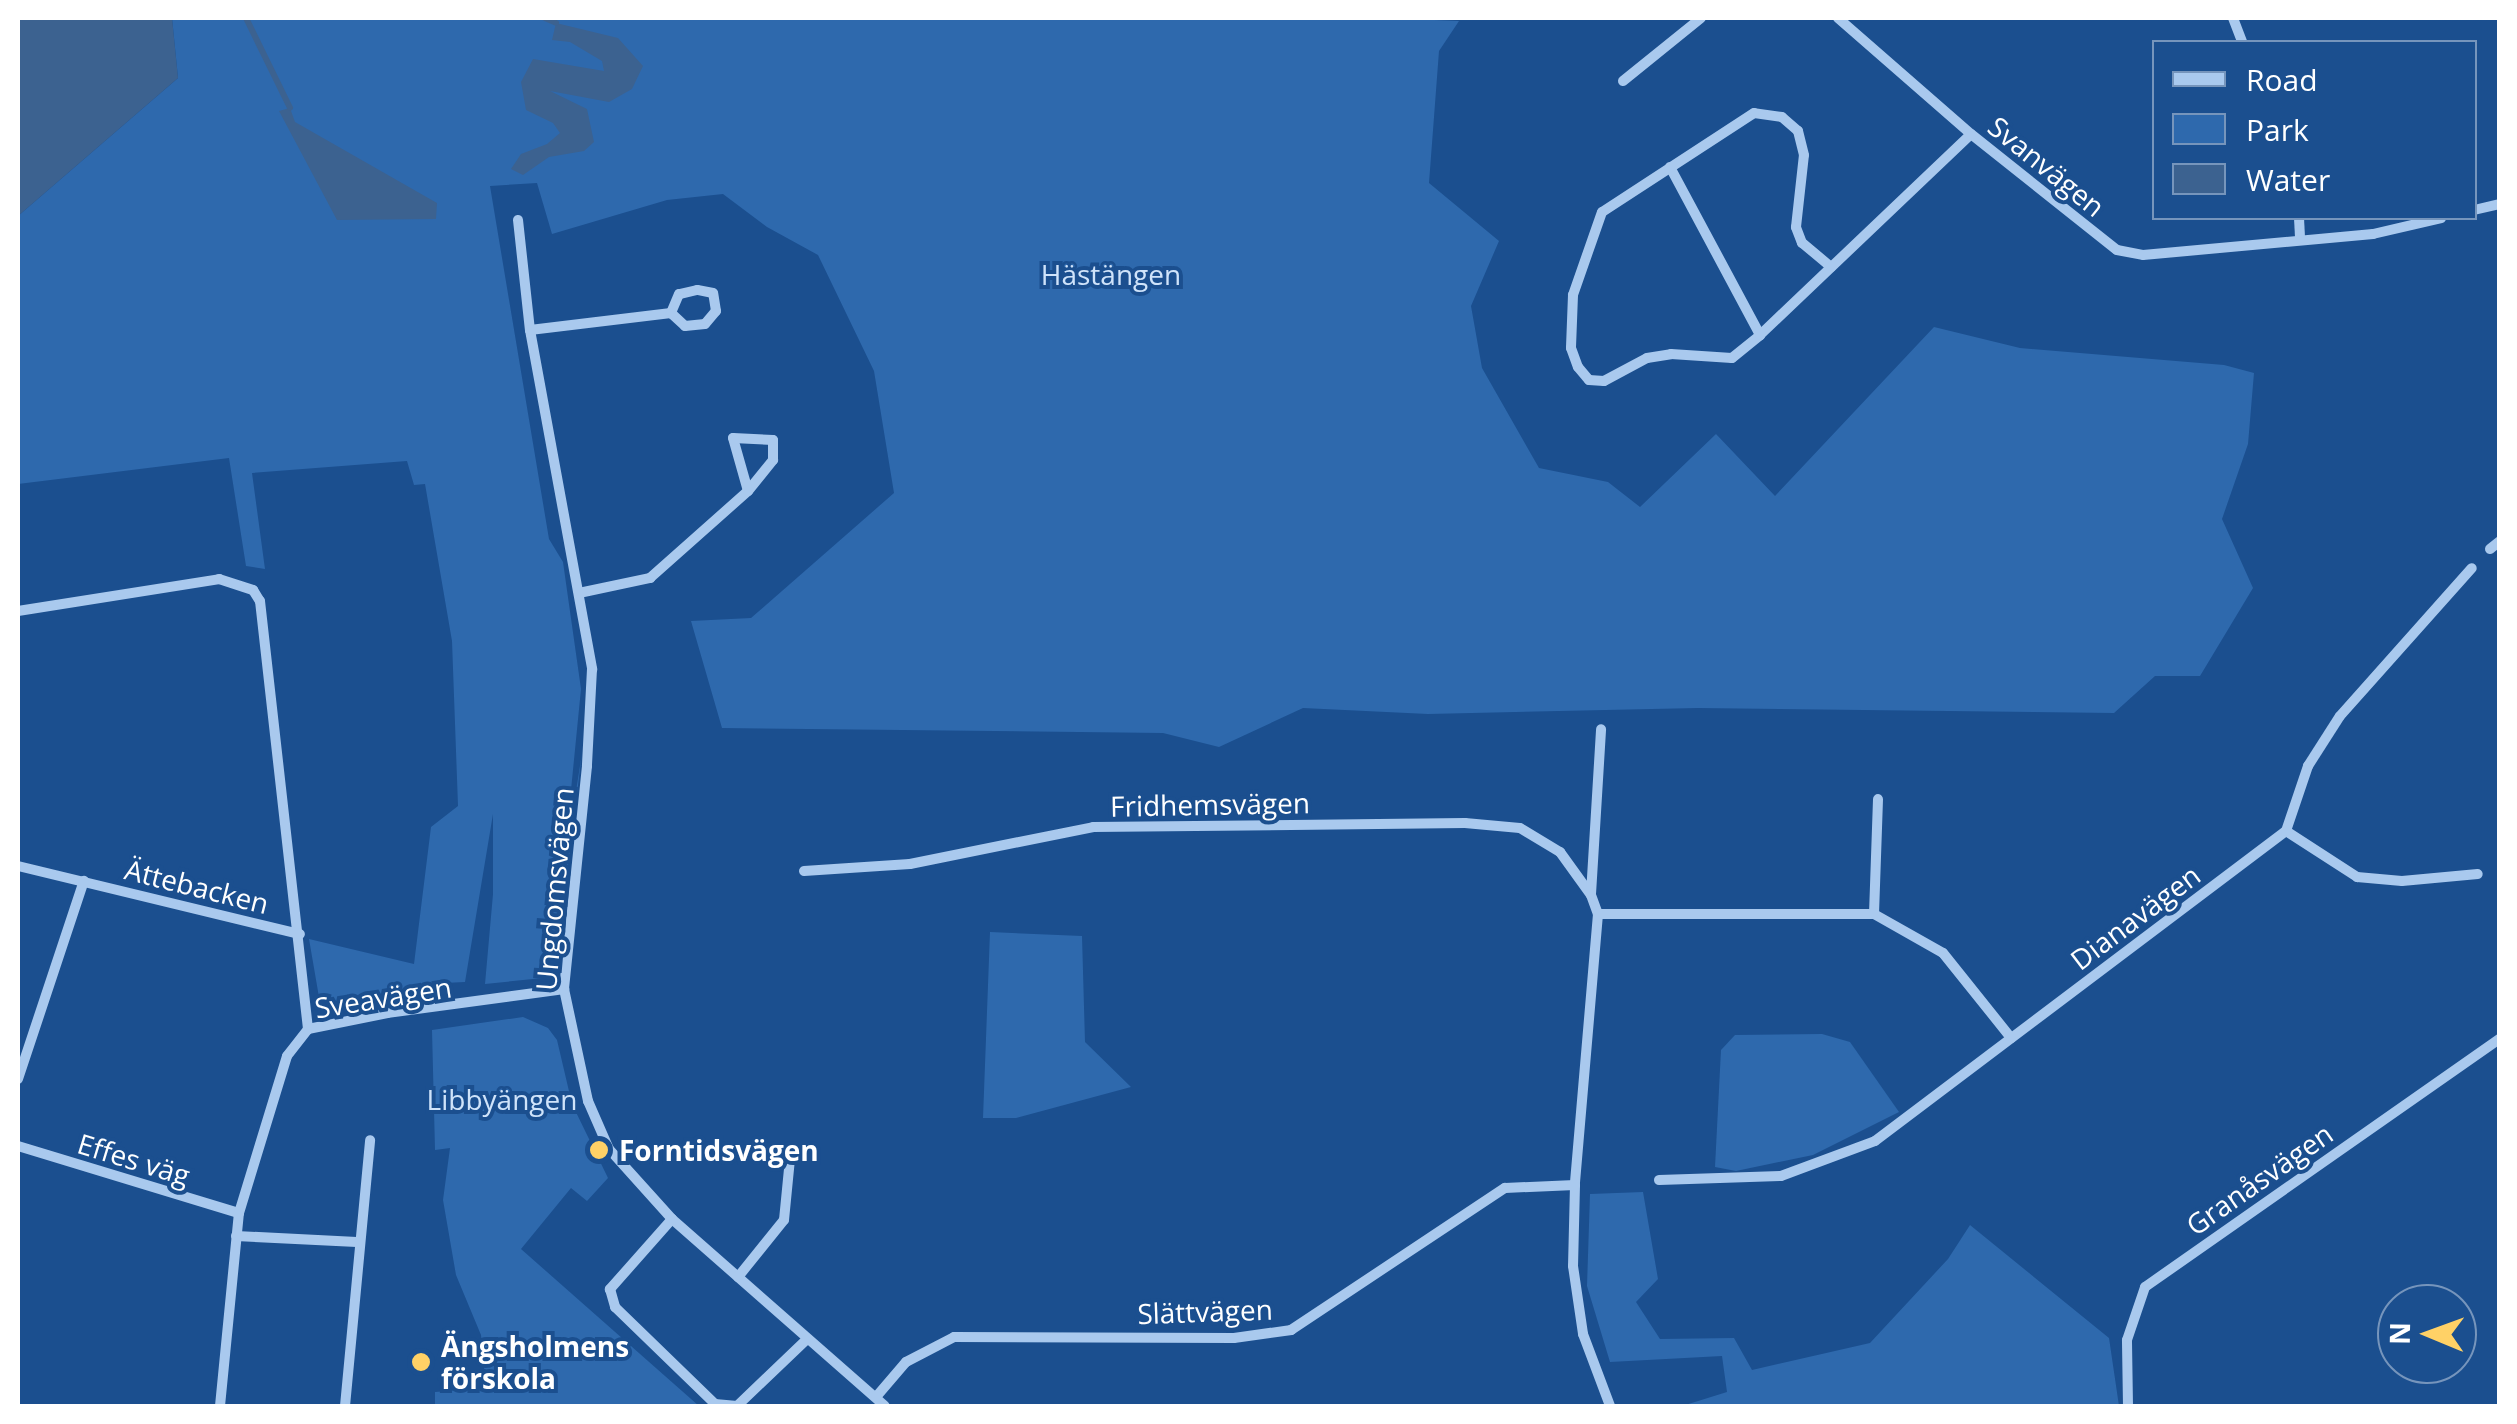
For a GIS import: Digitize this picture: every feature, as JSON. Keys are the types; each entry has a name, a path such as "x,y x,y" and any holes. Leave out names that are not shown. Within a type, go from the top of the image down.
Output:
{"street":[{"path":"1623,81 1701,18"},
{"name":"Svanvägen","path":"1838,18 1971,134 2117,250 2143,255 2373,234 2432,220"},
{"path":"1830,267 1802,242 1796,227 1804,154 1798,132 1782,117 1754,113 1602,212 1573,295 1571,348 1578,368 1589,380 1604,381 1648,358 1671,354 1732,358 1760,334 1971,134"},
{"path":"1670,167 1760,334"},
{"name":"Ungdomsvägen","path":"518,220 530,330 592,668 587,766 564,990 588,1100 609,1149 672,1218 885,1406"},
{"path":"2299,220 2300,238"},
{"path":"530,330 671,313 685,326 705,324 716,311 713,294 698,290 680,294 671,313"},
{"path":"579,593 650,578 748,491 773,460 773,440 733,438 748,491"},
{"path":"2490,549 2500,540"},
{"path":"2472,568 2430,612 2330,733 2308,766 2286,831 2357,876 2402,881 2478,874"},
{"path":"18,611 218,580 253,590 260,602 308,1029"},
{"name":"Fridhemsvägen","path":"1591,895 1600,729"},
{"path":"1874,914 1878,799"},
{"name":"Fridhemsvägen","path":"804,871 910,864 1092,827 1465,823 1520,828 1560,852 1591,895 1598,914 1575,1186 1573,1266 1579,1309 1610,1406"},
{"name":"Dianavägen","path":"1659,1180 1780,1176 1875,1141 2286,831"},
{"name":"Ättebacken","path":"18,866 300,934"},
{"name":"Ättebacken","path":"18,1080 84,881"},
{"path":"1598,914 1874,914 1943,953 2011,1038"},
{"name":"Sveavägen","path":"220,1406 238,1214 287,1056 308,1029 386,1013 564,990"},
{"path":"18,1038 30,1044"},
{"name":"Granåsvägen","path":"2128,1406 2126,1340 2146,1286 2500,1038"},
{"path":"345,1406 370,1140"},
{"name":"Effes väg","path":"18,1146 238,1214"},
{"path":"738,1277 784,1220 791,1148"},
{"name":"Slättvägen","path":"876,1398 906,1362 954,1337 1234,1338 1291,1330 1505,1188 1575,1186"},
{"path":"672,1218 610,1289 615,1307 714,1404 737,1406 806,1340"},
{"path":"236,1236 358,1242"}],"green space":[{"name":"Hästängen","path":"172,18 1459,21 1439,51 1429,183 1499,241 1471,306 1482,368 1539,468 1608,482 1640,507 1716,434 1775,496 1934,327 2020,348 2224,365 2254,373 2248,444 2222,519 2253,588 2200,676 2155,676 2114,713 1698,708 1428,714 1303,708 1219,747 1163,733 722,728 691,621 751,618 894,493 874,371 818,255 767,227 723,194 667,200 552,234 537,183 490,186 549,539 563,562 581,689 562,881 582,753 556,962 543,978 485,984 493,894 493,814 465,982 423,984 336,1005 320,1003 309,939 414,964 431,827 458,806 452,641 425,484 414,485 407,461 252,473 265,569 246,566 229,458 18,484 18,216 178,78"},
{"path":"990,932 1082,936 1085,1042 1131,1087 1016,1118 983,1118"},
{"name":"Libbyängen","path":"523,1017 548,1028 557,1040 572,1104 608,1178 587,1201 571,1188 521,1249 699,1406 435,1406 435,1392 486,1388 481,1335 456,1275 443,1200 450,1148 435,1150 432,1030"},
{"path":"1822,1034 1850,1042 1899,1112 1813,1155 1736,1171 1715,1167 1721,1050 1735,1035"},
{"path":"1643,1192 1658,1279 1636,1302 1660,1339 1734,1338 1752,1370 1870,1343 1948,1259 1970,1225 2109,1338 2119,1406 1682,1406 1727,1392 1722,1356 1610,1362 1587,1286 1590,1194"}],"water":[{"path":"18,18 172,18 178,78 18,216"},
{"path":"556,23 618,38 643,66 632,89 609,102 550,91 587,109 594,142 584,151 549,157 523,175 511,169 521,154 547,144 560,133 553,123 526,110 521,82 533,59 604,71 602,61 570,42 552,40"},
{"path":"290,108 295,122 437,203 436,219 337,220 279,111"}],"waterway":[{"path":"246,18 290,108"},
{"path":"545,18 556,23"}],"place":[{"name":"Forntidsvägen","path":"599,1150"},
{"name":"Ängsholmens förskola","path":"421,1362"}]}
